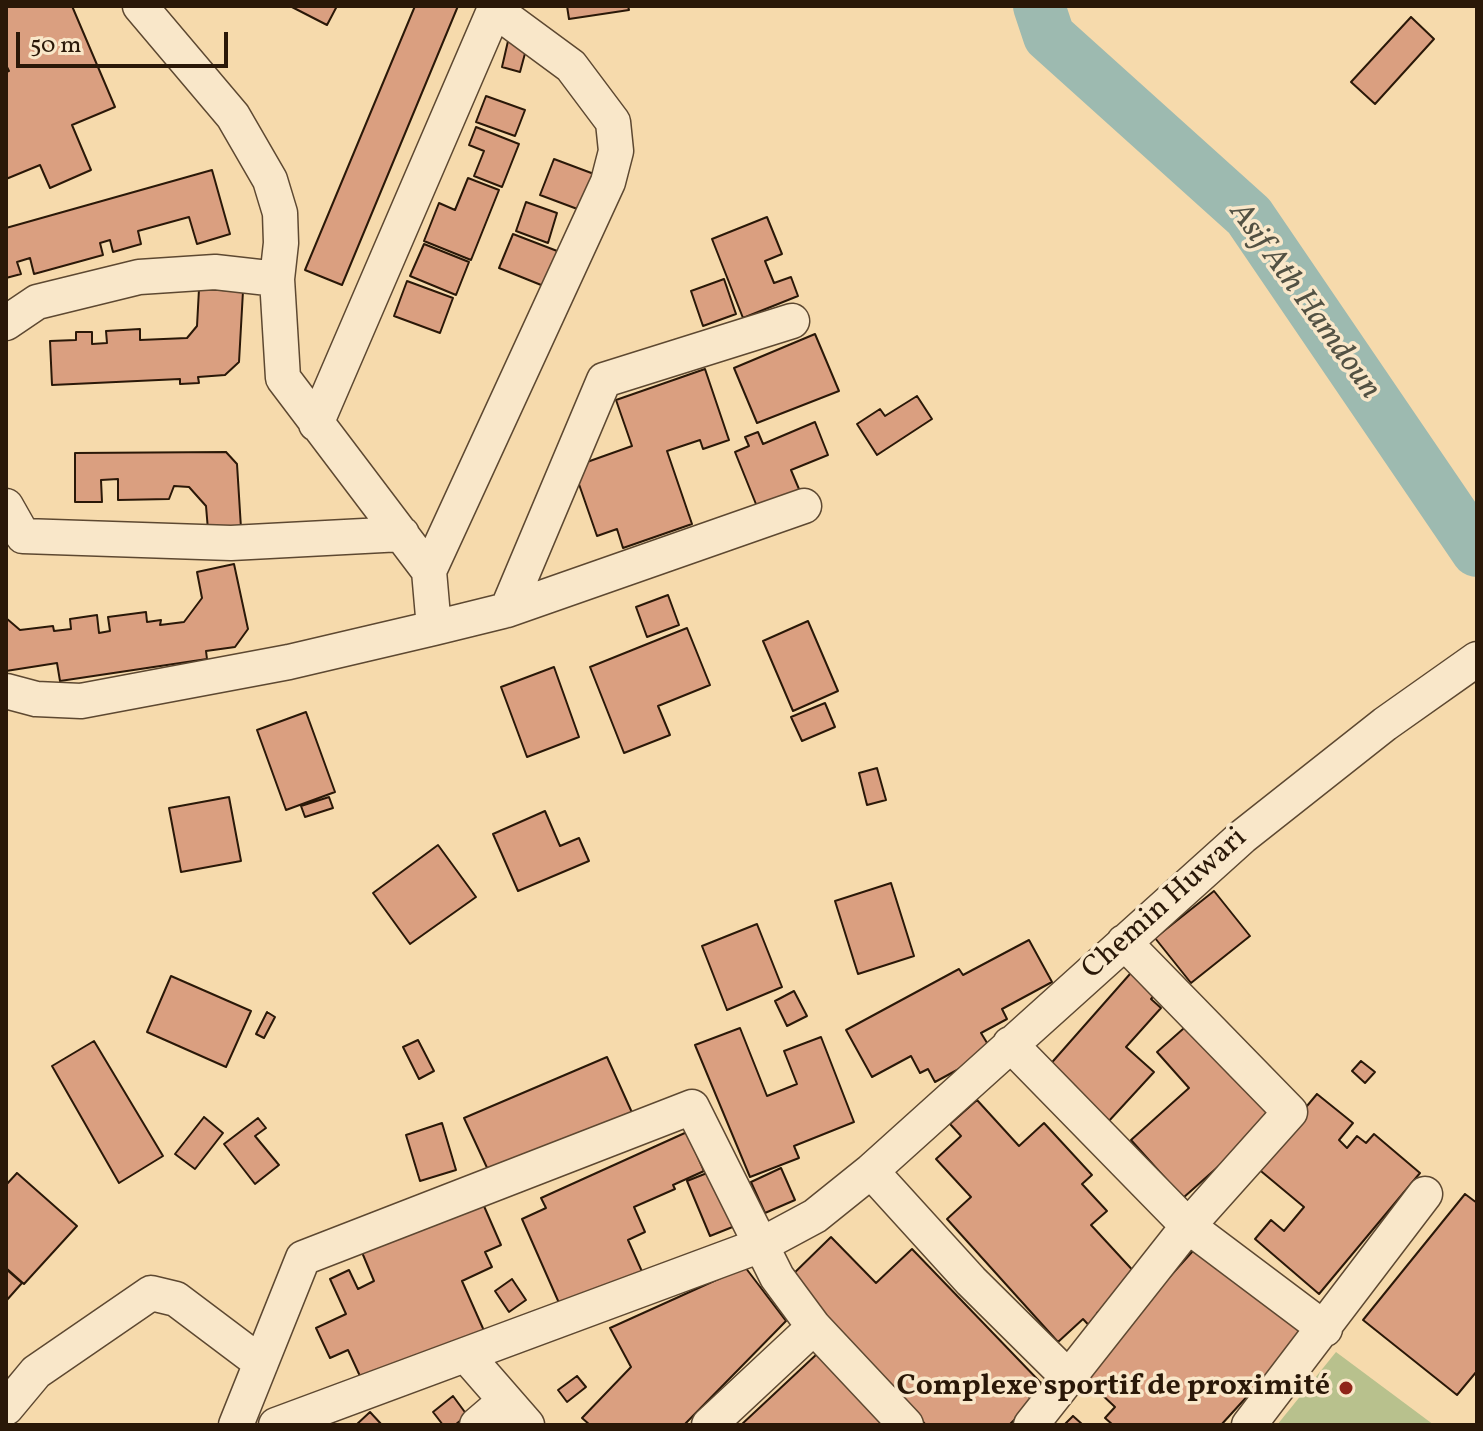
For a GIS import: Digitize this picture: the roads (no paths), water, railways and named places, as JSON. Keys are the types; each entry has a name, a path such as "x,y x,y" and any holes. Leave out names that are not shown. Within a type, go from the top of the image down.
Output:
{"street":[{"path":"140,6 233,116 270,180 280,213 277,279 283,378 429,571"},
{"path":"316,424 495,8 571,66 613,122 616,151 608,182 429,571 434,628"},
{"path":"6,323 37,302 139,277 215,272 277,279"},
{"path":"507,610 604,380 792,321"},
{"path":"6,506 23,536 231,543 402,534"},
{"path":"6,691 36,699 81,701 289,662 507,610 804,506"},
{"name":"Chemin Huwari","path":"276,1425 761,1245 815,1216 871,1171 1242,837 1385,724 1477,659"},
{"path":"1031,1425 1188,1226 1290,1112 1124,942"},
{"path":"1010,1044 1188,1226 1325,1329"},
{"path":"236,1425 303,1258 692,1107 777,1277 814,1327 906,1425"},
{"path":"871,1171 971,1281 1070,1379"},
{"path":"1249,1425 1425,1194"},
{"path":"6,1408 36,1372 151,1293 176,1299 261,1363"},
{"path":"709,1425 814,1327"},
{"path":"466,1355 516,1413 477,1425"}],"waterway":[{"name":"Asif Ath Hamdoun","path":"1039,6 1049,36 1249,216 1477,551"}],"place":[{"name":"Complexe sportif de proximité","path":"1346,1388"}]}
